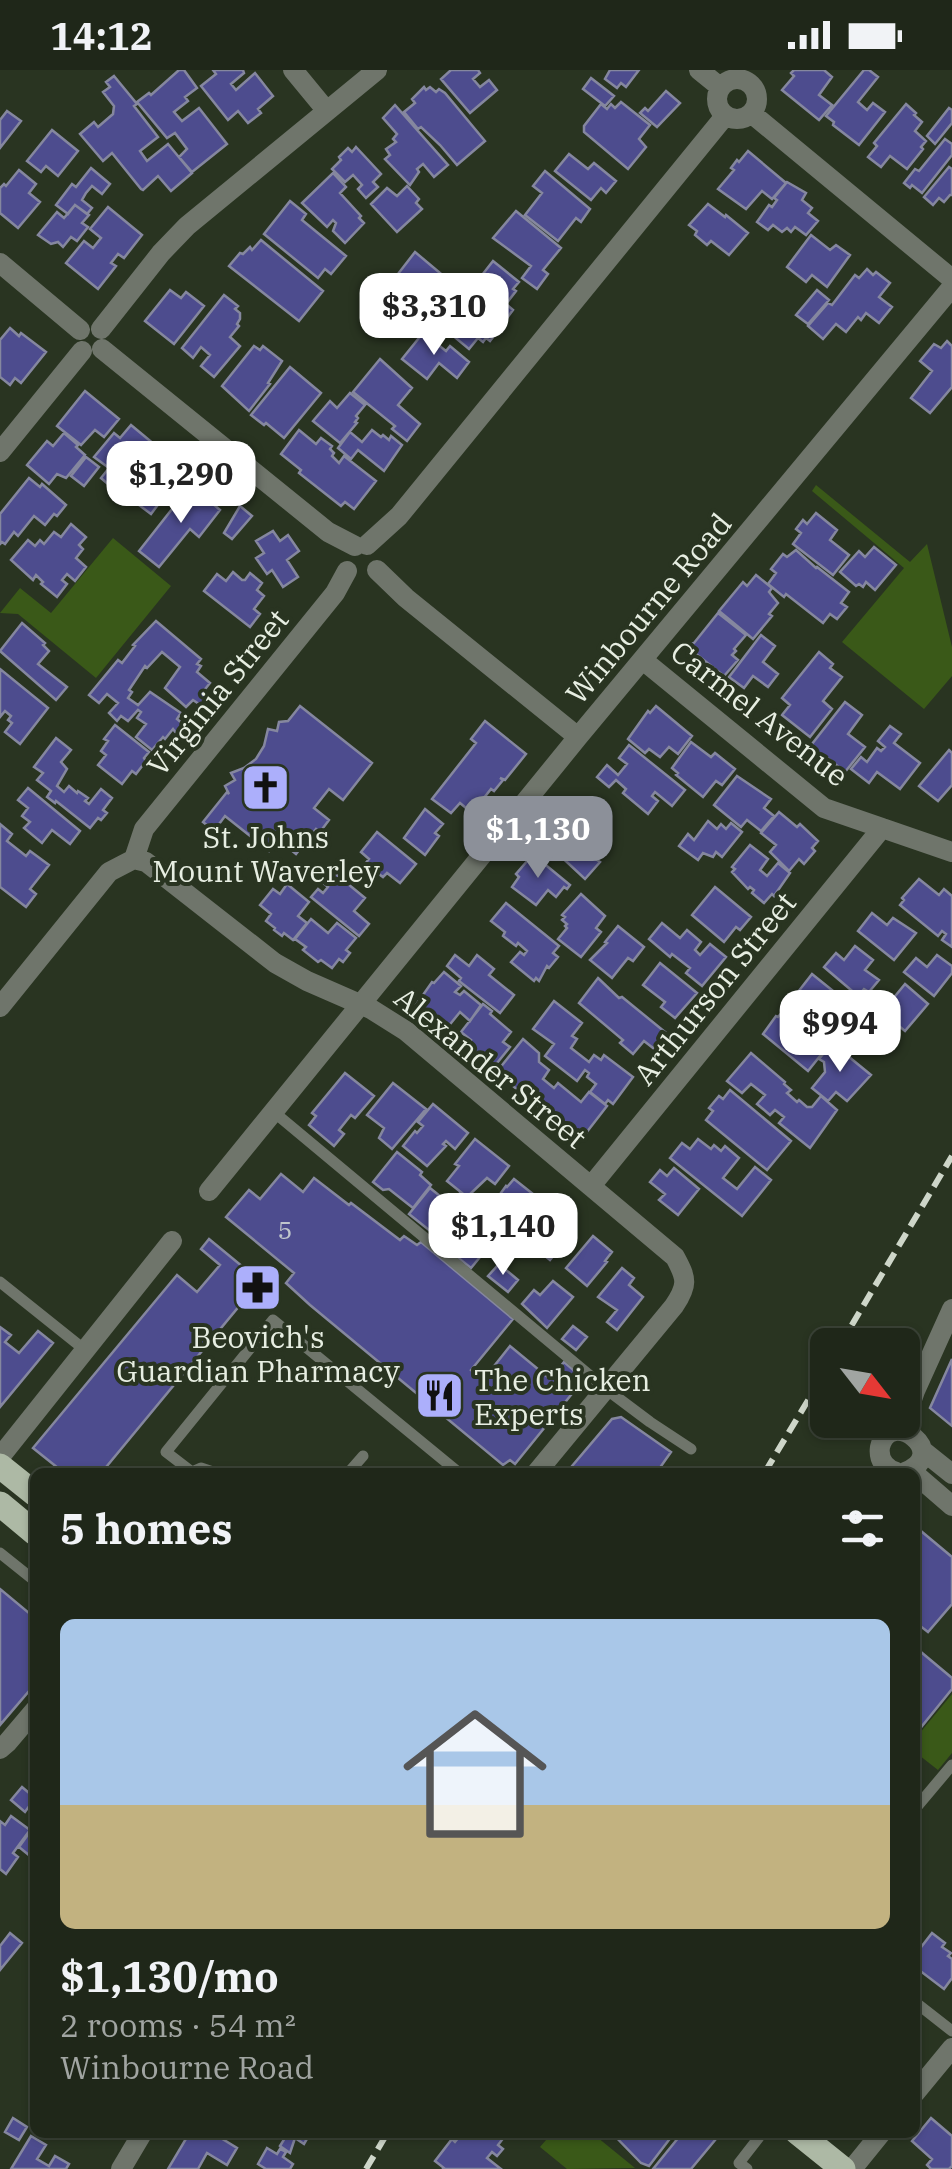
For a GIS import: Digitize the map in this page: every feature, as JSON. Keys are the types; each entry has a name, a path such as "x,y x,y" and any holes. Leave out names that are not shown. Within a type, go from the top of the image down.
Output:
{"main road":[{"path":"0,1466 30,1490"},
{"path":"0,1504 30,1529"},
{"path":"805,2138 842,2169"}],"street":[{"path":"293,70 326,110"},
{"path":"0,452 161,252 187,226 377,70"},
{"path":"699,70 720,88"},
{"path":"754,76 757,97 752,113 739,119 726,116 717,102 720,88 734,78 754,76"},
{"path":"752,113 952,279"},
{"name":"Virginia Street","path":"140,861 144,829 726,116"},
{"path":"0,263 578,738"},
{"name":"Winbourne Road","path":"209,1192 952,287"},
{"name":"Carmel Avenue","path":"644,661 824,808 952,852"},
{"name":"Arthurson Street","path":"591,1186 882,828"},
{"path":"0,1006 109,872 140,861"},
{"name":"Alexander Street","path":"140,861 275,963 366,1005 406,1031 675,1257 684,1273 685,1289 540,1468"},
{"path":"0,1457 172,1242"},
{"path":"920,1380 951,1315"},
{"path":"886,1438 880,1453 896,1468"},
{"path":"916,1438 922,1450 952,1474"},
{"path":"908,1468 920,1462 922,1450"},
{"path":"920,1485 952,1506"},
{"path":"0,1749 30,1716"},
{"path":"920,2086 952,2048"},
{"path":"121,2169 139,2138"},
{"path":"852,2169 877,2138"}],"lane":[{"path":"275,1113 606,1389 691,1449"},
{"path":"0,1282 85,1350"},
{"path":"187,1468 166,1452 273,1320 453,1468"},
{"path":"353,1468 363,1456"},
{"path":"0,1552 30,1577"},
{"path":"920,1803 952,1764"},
{"path":"920,2006 952,2032"},
{"path":"746,2169 739,2163 758,2138"}],"green space":[{"path":"816,485 910,562 927,544 952,647 952,676 924,709 842,642 904,568 812,491"},
{"path":"113,538 171,586 96,678 18,614 0,613 20,588 51,613"},
{"path":"952,1694 952,1753 938,1770 920,1756 920,1733"},
{"path":"548,2138 598,2138 635,2168 567,2169 540,2147"}],"building":[{"path":"184,70 197,88 174,112 182,121 199,108 227,144 192,172 179,157 187,149 175,133 167,138 137,102"},
{"path":"213,70 243,70 231,84 236,90 255,73 273,96 248,123 238,111 228,120 201,86 216,74"},
{"path":"451,70 478,70 480,73 473,79 480,87 489,80 497,90 470,113 441,79"},
{"path":"610,70 639,70 626,87 621,83 617,88 605,79"},
{"path":"794,70 824,70 832,77 819,95 832,105 819,120 782,90 794,76"},
{"path":"864,70 878,77 858,102 867,110 873,103 885,112 859,145 826,116"},
{"path":"114,76 158,137 140,151 147,161 168,144 192,173 171,191 158,176 141,189 112,153 103,161 80,134 94,122 98,127 113,114 114,106 103,92 110,87 106,82"},
{"path":"591,78 614,96 605,106 583,89"},
{"path":"424,87 445,93 485,141 457,165 404,112"},
{"path":"666,91 680,103 657,127 640,113 645,108 648,111"},
{"path":"621,102 650,125 639,139 646,147 628,169 584,132 584,126 601,104 607,109"},
{"path":"906,104 922,122 915,131 926,141 923,149 907,169 890,156 881,167 868,157 877,146 874,143"},
{"path":"395,105 448,165 434,177 423,164 410,185 385,159 390,155 386,149 396,142 393,139 397,134 383,118"},
{"path":"949,108 952,123 935,144 927,136"},
{"path":"7,111 21,121 0,148 0,120"},
{"path":"52,130 78,151 58,176 46,166 41,172 27,161"},
{"path":"945,139 952,144 952,155 922,193 912,185 910,188 904,183"},
{"path":"356,147 381,174 373,182 378,187 366,198 353,175 345,182 332,169 348,148 352,152"},
{"path":"748,151 786,183 772,199 762,191 746,209 718,189 737,160"},
{"path":"569,154 588,169 594,163 616,181 606,193 601,188 591,200 555,171"},
{"path":"949,167 952,195 944,202 939,198 933,205 924,197"},
{"path":"91,168 110,184 102,194 92,186 86,193 82,200 92,208 87,214 75,205 68,214 56,205"},
{"path":"19,170 36,184 29,193 40,202 18,228 0,213 0,188"},
{"path":"545,171 590,209 581,222 576,218 558,241 525,215 542,193 533,186"},
{"path":"333,173 346,187 340,193 364,223 345,243 333,231 333,220 327,227 302,203"},
{"path":"787,182 806,193 802,200 812,208 808,213 818,221 806,235 795,227 791,232 787,228 782,232 773,225 768,230 757,222"},
{"path":"407,186 422,209 397,232 371,204 387,188 397,196"},
{"path":"290,201 306,214 302,220 346,256 331,274 325,269 318,278 264,234"},
{"path":"708,204 748,233 729,255 711,241 707,245 689,225"},
{"path":"75,205 89,215 82,223 88,227 77,241 71,237 63,247 38,235 57,212 64,218"},
{"path":"108,207 142,235 124,258 118,254 111,263 116,266 98,289 66,263 84,241 93,248 101,238 90,229"},
{"path":"516,211 561,248 543,270 548,274 537,289 522,278 531,266 493,238"},
{"path":"811,235 830,250 836,245 850,255 827,287 812,275 806,282 787,267"},
{"path":"261,240 323,291 299,321 229,266 240,253 250,247 252,250"},
{"path":"415,252 465,294 453,309 439,298 421,322 398,304 405,295 391,283"},
{"path":"493,261 519,282 506,304 513,310 504,322 468,293"},
{"path":"867,269 890,283 879,297 892,307 879,323 866,313 846,332 836,324 823,339 808,326 828,303 832,305 855,275 859,278"},
{"path":"170,290 181,298 186,292 204,306 174,344 145,321"},
{"path":"817,290 829,300 808,324 796,315"},
{"path":"224,295 238,306 235,309 240,313 239,326 230,337 240,346 214,377 201,366 210,355 201,347 193,358 182,348"},
{"path":"464,298 501,327 490,341 478,338 469,349 446,330 450,326 444,322"},
{"path":"10,328 46,352 21,383 15,378 10,385 0,377 0,340"},
{"path":"423,333 446,351 450,346 469,362 457,378 439,363 427,379 402,359"},
{"path":"947,341 952,346 952,387 930,413 911,398 932,371 920,361 934,344 941,348"},
{"path":"254,346 260,350 263,346 282,361 249,411 222,386"},
{"path":"380,359 412,388 398,405 420,424 407,441 392,429 395,426 353,392"},
{"path":"290,367 321,393 284,438 251,415"},
{"path":"85,391 119,419 104,437 95,430 81,445 57,426"},
{"path":"350,393 365,405 356,416 357,423 340,443 313,421 330,401 337,408"},
{"path":"131,425 155,445 117,492 101,478 109,468 94,457 114,433 120,438"},
{"path":"299,430 316,444 321,438 332,446 332,456 339,463 344,456 376,481 354,509 345,502 341,506 281,454"},
{"path":"372,430 389,440 391,436 402,445 384,471 358,450 351,459 338,448 350,432 362,442"},
{"path":"64,433 85,455 66,478 57,474 49,484 27,465 47,441 53,446"},
{"path":"159,447 173,458 169,464 177,471 151,514 123,493"},
{"path":"86,457 99,467 84,486 71,476"},
{"path":"29,478 66,505 45,525 34,516 18,536 14,532 5,544 0,544 0,514"},
{"path":"194,489 203,496 207,491 217,498 213,504 220,510 199,537 190,529 159,567 139,551 176,504 180,507"},
{"path":"240,506 252,516 232,539 224,533"},
{"path":"816,513 837,530 830,540 849,555 833,575 793,544 801,533 796,529"},
{"path":"71,524 86,537 76,558 86,567 75,581 67,574 62,580 67,584 57,597 36,575 33,580 11,560 28,540 35,546 40,540 44,544 54,532 61,537"},
{"path":"273,531 280,541 288,535 299,551 287,560 298,577 283,587 272,570 267,574 256,558 264,553 256,541"},
{"path":"874,547 896,565 875,590 866,582 863,587 856,586 840,572 859,551 865,557"},
{"path":"796,550 849,592 841,603 847,607 837,619 830,614 823,623 768,584 776,573 771,569 783,554 787,557"},
{"path":"233,572 242,580 250,573 262,583 257,590 264,596 254,609 260,614 250,627 204,591 217,574 226,581"},
{"path":"756,575 772,588 769,592 778,603 753,639 719,611 743,582 747,586"},
{"path":"718,613 746,635 732,655 738,660 724,676 695,653 691,654 690,644"},
{"path":"156,621 201,659 197,672 210,683 202,693 208,698 202,706 193,700 186,707 165,688 180,667 162,652 145,666 128,698 138,705 150,692 181,713 177,719 183,724 152,750 136,737 146,724 137,718 141,712 138,710 128,721 121,716 117,721 109,713 118,703 107,694 99,703 89,695"},
{"path":"22,623 49,651 38,664 67,687 56,700 0,651"},
{"path":"761,635 775,646 763,662 778,674 768,687 753,676 744,688 729,677"},
{"path":"819,652 842,677 823,701 832,709 810,737 782,715 790,705 782,698"},
{"path":"0,669 48,708 20,744 5,732 12,723 8,720 11,716 5,711 0,717"},
{"path":"845,702 862,715 848,734 865,747 845,772 825,756 822,760 808,749"},
{"path":"300,706 372,763 343,800 329,789 314,808 329,820 320,832 316,829 296,854 281,842 288,833 285,830 269,851 225,816 214,831 203,822 229,794 225,786 235,780 231,773 256,759 268,729 277,731 279,722 288,721"},
{"path":"656,706 692,736 678,754 669,747 660,757 649,749 645,753 628,739"},
{"path":"485,721 526,754 472,813 460,803 451,813 432,799 476,743 471,739"},
{"path":"115,725 149,752 136,774 132,771 122,784 98,765 106,755 101,751 108,741 104,739"},
{"path":"890,726 901,734 894,743 920,763 900,789 877,772 869,783 851,769 861,757 867,762 877,748 881,751 885,747 878,741"},
{"path":"56,738 71,750 61,762 67,769 57,786 64,792 69,786 78,791 88,798 85,801 89,804 101,789 112,798 103,810 107,813 90,828 47,797 51,791 37,780 43,773 34,767"},
{"path":"691,742 711,757 715,753 735,769 722,785 716,781 703,797 672,768"},
{"path":"629,745 685,790 672,806 655,792 652,796 658,801 648,814 623,793 626,789 616,780 609,787 597,777 607,765 618,775 627,764 619,758"},
{"path":"949,750 952,785 938,801 919,786"},
{"path":"737,776 771,799 764,808 774,816 761,831 747,820 741,827 714,805"},
{"path":"28,788 80,831 70,844 52,830 42,843 24,828 30,822 22,816 28,808 18,800"},
{"path":"425,809 443,824 425,855 404,838"},
{"path":"779,812 818,841 804,864 799,859 789,871 770,852 776,845 761,833"},
{"path":"564,821 601,850 594,858 600,862 585,879 554,850 561,841 553,834"},
{"path":"708,821 717,829 721,824 726,829 731,823 742,832 722,857 716,852 713,857 703,853 698,860 679,846 688,834 694,840"},
{"path":"0,824 12,834 7,841 26,856 30,851 49,865 30,889 36,894 26,907 0,887"},
{"path":"377,832 416,864 400,883 365,864 369,859 361,852"},
{"path":"750,845 768,859 760,870 767,876 778,863 790,873 764,903 732,872"},
{"path":"536,857 570,885 556,897 548,890 536,905 512,887 519,877 516,874"},
{"path":"331,870 365,898 354,911 369,924 359,936 311,897 318,889 323,893 328,887 322,882"},
{"path":"919,879 939,895 944,889 952,896 952,947 942,940 946,934 942,931 938,936 900,905"},
{"path":"287,884 309,902 298,916 307,923 293,940 274,930 266,921 271,914 260,905 273,889 280,894"},
{"path":"715,887 751,917 724,942 692,915"},
{"path":"581,894 605,916 596,928 601,932 581,957 558,939 567,928 562,915"},
{"path":"506,903 559,946 553,953 558,957 547,966 539,981 511,962 520,952 524,955 527,951 503,936 505,932 491,921"},
{"path":"872,913 887,925 893,918 916,933 894,960 858,931"},
{"path":"311,919 328,933 337,923 356,938 346,950 350,953 343,962 339,959 332,968 303,950 306,947 295,939"},
{"path":"662,923 680,938 687,930 701,942 695,950 700,955 710,944 726,957 702,986 686,973 690,968 649,939"},
{"path":"618,926 644,947 633,961 628,958 612,978 590,960"},
{"path":"855,946 873,960 865,970 879,980 869,992 864,989 858,996 824,967 836,953 844,960"},
{"path":"455,955 469,966 477,955 494,969 489,975 514,995 500,1013 459,981 461,978 447,966"},
{"path":"937,955 952,966 952,973 934,996 904,972 916,958 927,967"},
{"path":"660,963 697,993 675,1018 661,1007 665,1002 643,985"},
{"path":"444,972 461,986 455,992 460,995 464,991 481,1005 470,1021 460,1012 447,1028 416,1005"},
{"path":"812,974 838,995 833,1001 842,1008 826,1029 791,1001"},
{"path":"598,978 665,1032 653,1048 644,1041 633,1054 620,1043 623,1040 579,1003"},
{"path":"905,984 928,1004 905,1031 882,1012"},
{"path":"554,1001 582,1023 572,1036 577,1039 571,1048 589,1062 594,1055 601,1060 604,1055 633,1077 613,1104 608,1100 605,1104 590,1092 596,1084 585,1070 577,1081 545,1056 554,1044 533,1029"},
{"path":"483,1004 511,1032 503,1042 510,1047 493,1068 467,1046 471,1040 461,1032"},
{"path":"789,1004 806,1018 801,1024 818,1038 813,1043 824,1051 808,1071 763,1034"},
{"path":"523,1039 539,1053 539,1062 549,1070 543,1079 554,1088 558,1083 581,1102 589,1092 607,1106 583,1137 578,1139 505,1079 508,1076 499,1069"},
{"path":"832,1043 871,1075 847,1101 836,1092 828,1101 812,1088 825,1072 824,1062 819,1059"},
{"path":"751,1053 785,1082 791,1090 787,1093 797,1102 812,1107 821,1096 837,1110 810,1148 779,1123 784,1117 775,1110 770,1115 757,1104 765,1095 751,1084 742,1093 727,1081"},
{"path":"345,1073 374,1096 339,1130 344,1134 334,1146 309,1125 316,1116 312,1113"},
{"path":"393,1083 426,1109 392,1149 379,1138 384,1128 367,1115"},
{"path":"730,1090 791,1141 767,1170 706,1120 713,1111 709,1108"},
{"path":"433,1104 468,1133 455,1149 446,1141 446,1146 427,1166 403,1146 423,1126 418,1122"},
{"path":"475,1139 509,1166 495,1184 487,1178 467,1197 447,1181"},
{"path":"698,1139 711,1149 714,1145 721,1151 725,1146 739,1158 723,1178 737,1189 755,1167 771,1180 742,1216 670,1158 682,1143 690,1149"},
{"path":"397,1152 422,1172 420,1175 431,1185 413,1208 373,1182"},
{"path":"674,1168 699,1189 678,1215 659,1200 665,1194 650,1182 660,1170 667,1176"},
{"path":"281,1174 303,1192 314,1178 400,1240 404,1236 417,1245 421,1242 513,1319 471,1370 483,1380 510,1346 550,1379 564,1362 584,1379 515,1464 510,1460 503,1465 310,1305 286,1283 294,1273 226,1217 249,1190 260,1199"},
{"path":"514,1179 543,1202 528,1220 515,1210 503,1225 490,1208"},
{"path":"430,1188 451,1205 460,1193 476,1206 464,1222 451,1211 434,1234 409,1214"},
{"path":"543,1206 560,1220 556,1225 566,1240 550,1260 519,1235"},
{"path":"464,1222 485,1233 489,1228 508,1245 495,1260 485,1251 471,1268 456,1256 463,1249 450,1238"},
{"path":"593,1236 612,1252 587,1286 566,1268"},
{"path":"209,1239 260,1281 105,1468 58,1468 33,1448 177,1275 197,1292 220,1265 201,1249"},
{"path":"499,1264 518,1280 508,1292 488,1276"},
{"path":"622,1268 634,1278 629,1285 643,1297 617,1330 607,1322 617,1310 598,1297"},
{"path":"553,1281 573,1297 547,1328 522,1304 534,1290 540,1295"},
{"path":"573,1326 587,1337 576,1350 562,1339"},
{"path":"0,1327 11,1335 5,1342 19,1353 38,1331 53,1343 0,1407"},
{"path":"952,1359 952,1426 930,1408"},
{"path":"621,1417 671,1452 660,1468 570,1468 612,1419"},
{"path":"920,1530 952,1557 952,1604 928,1632 920,1626"},
{"path":"0,1589 30,1614 30,1690 0,1725"},
{"path":"920,1651 952,1678 952,1689 920,1729"},
{"path":"22,1787 30,1794 25,1812 11,1800"},
{"path":"11,1816 30,1830 13,1853 18,1857 6,1874 0,1869 0,1821 5,1825"},
{"path":"30,1832 30,1856 19,1847"},
{"path":"10,1933 22,1943 0,1970 0,1946"},
{"path":"932,1933 951,1953 948,1956 952,1959 952,1978 944,1989 920,1971 920,1948"},
{"path":"13,2118 27,2127 19,2140 5,2132"},
{"path":"931,2118 952,2136 949,2169 931,2169 927,2165 932,2159 912,2141 920,2138 920,2131"},
{"path":"30,2138 46,2145 37,2159 49,2166 55,2156 69,2164 66,2169 11,2169"},
{"path":"186,2138 221,2138 237,2148 227,2165 207,2153 198,2169 168,2169"},
{"path":"285,2138 295,2138 290,2153 280,2146"},
{"path":"458,2138 503,2138 498,2145 503,2149 497,2156 492,2152 487,2158 501,2169 443,2169 435,2161 452,2139 455,2142"},
{"path":"617,2138 670,2138 649,2166"},
{"path":"678,2138 717,2138 691,2169 653,2169"},
{"path":"267,2148 277,2154 280,2149 286,2152 283,2157 293,2164 290,2169 266,2169 258,2164"}],"railway":[{"path":"850,1328 952,1156"},
{"path":"767,1468 810,1397"},
{"path":"366,2169 384,2138"}],"place":[{"name":"St. Johns Mount Waverley","path":"266,787"},
{"name":"Beovich's Guardian Pharmacy","path":"258,1287"},
{"name":"The Chicken Experts","path":"439,1396"}]}
